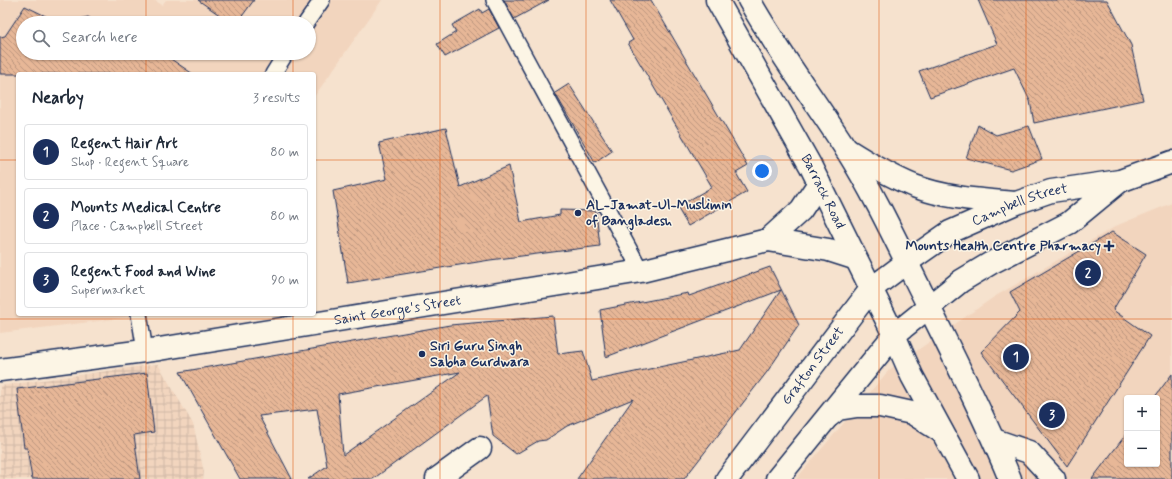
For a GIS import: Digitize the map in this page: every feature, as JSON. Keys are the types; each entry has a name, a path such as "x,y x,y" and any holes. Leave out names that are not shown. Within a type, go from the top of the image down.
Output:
{"main road":[{"name":"Barrack Road","path":"717,0 818,183 854,258 894,335 919,389 968,479"},
{"path":"749,0 769,36 846,149 872,194 929,306 994,440 1010,479"},
{"path":"846,149 907,182 929,191 983,200 1016,203"},
{"name":"Campbell Street","path":"907,262 950,232 1016,203 1050,191 1120,181 1172,162"},
{"name":"Campbell Street","path":"894,335 961,281 991,263 1069,223 1120,181"},
{"name":"Saint George's Street","path":"768,240 801,210 818,183"},
{"name":"Saint George's Street","path":"0,370 144,351 641,271 768,240 829,250 854,258"},
{"name":"Grafton Street","path":"727,479 871,290 907,262"},
{"path":"777,479 894,335"},
{"path":"826,418 838,409 857,406 880,406 912,413 942,432"},
{"path":"994,440 1029,452 1054,479"},
{"path":"437,479 480,448"}],"lane":[{"path":"311,16 322,0"},
{"path":"494,0 641,271"},
{"path":"273,72 281,60"},
{"path":"139,316 144,351"}],"shaded area":[{"path":"0,0 154,0 162,5 166,0 382,0 316,94 316,72 16,72 16,316 131,317 0,333"},
{"path":"1172,203 1172,479 796,479 889,370 994,297 1118,225"},
{"path":"158,364 193,424 204,472 203,479 0,479 0,386"}],"building":[{"path":"198,0 254,0 242,16 221,16"},
{"path":"504,0 549,0 514,19"},
{"path":"610,0 651,0 748,166 736,173 747,192 688,226 677,207 712,187 628,43 633,40"},
{"path":"978,0 1107,0 1131,45 1143,100 1034,123 1030,101 1014,68 930,97 919,71 997,44"},
{"path":"25,6 46,16 18,16"},
{"path":"480,9 482,13 489,9 499,28 445,57 437,44 456,32 452,25"},
{"path":"16,20 16,60 172,60 190,72 16,72 16,74 0,74 0,37 5,36"},
{"path":"569,84 612,151 595,163 555,93"},
{"path":"978,125 996,135 1029,126 1042,159 1011,170 966,158"},
{"path":"446,128 460,187 509,166 521,222 560,215 560,210 596,211 600,246 490,260 348,283 333,191 387,179 379,143"},
{"path":"1112,232 1146,254 1113,310 1150,336 1067,466 981,352 1020,312 1010,292"},
{"path":"770,267 799,325 767,372 684,479 577,479 633,399 567,426 546,440 538,441 516,454 493,436 487,396 373,479 308,479 327,466 317,409 259,416 292,479 240,479 180,372 450,325 553,316 558,354 583,351 592,381 740,350 781,290 606,357 600,310 688,293 689,296","holes":["460,372 343,455 338,394"]},
{"path":"147,373 154,432 134,435 140,479 32,479 27,448 24,448 17,389"},
{"path":"1172,374 1172,479 1092,479 1124,437 1124,467 1160,467 1160,395 1156,395"}],"place":[{"name":"AL-Jamat-Ul-Muslimin of Bangladesh","path":"578,213"},
{"name":"Mounts Health Centre Pharmacy","path":"1109,246"},
{"name":"Mounts Medical Centre","path":"1088,273"},
{"name":"Siri Guru Singh Sabha Gurdwara","path":"422,354"},
{"name":"Regent Hair Art","path":"1016,357"},
{"name":"Regent Food and Wine","path":"1052,415"}]}
